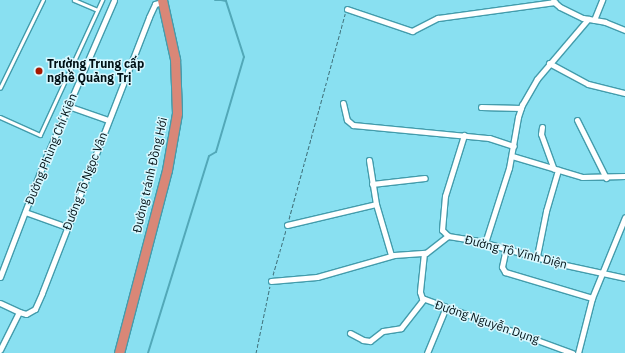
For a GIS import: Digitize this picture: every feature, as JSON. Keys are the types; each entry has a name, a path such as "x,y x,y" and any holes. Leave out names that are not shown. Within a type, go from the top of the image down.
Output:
{"highway":[{"name":"Đường tránh Đồng Hới","path":"119,353 167,170 177,113 175,59 162,1"}],"street":[{"name":"Đường Phùng Chí Kiên","path":"0,277 1,269 68,106 114,0"},
{"path":"594,20 602,0"},
{"name":"Đường Tô Ngọc Vân","path":"18,312 26,314 35,309 149,17 155,4 162,1"},
{"path":"347,9 412,31 438,18 554,1 560,7 588,19 625,30"},
{"path":"485,243 512,156 518,117 521,108 530,90 549,63 588,19"},
{"path":"549,63 588,84 625,93"},
{"path":"343,103 347,120 353,125 464,135 500,140 514,146"},
{"path":"68,106 108,120"},
{"path":"481,107 521,108"},
{"path":"577,120 606,178"},
{"path":"537,256 556,169 541,134 542,127"},
{"path":"448,236 442,230 445,196 464,135"},
{"path":"512,156 582,177 606,178 625,176"},
{"path":"369,160 376,204 391,256"},
{"path":"372,184 425,178"},
{"path":"287,225 376,204"},
{"path":"25,212 67,227"},
{"path":"578,353 592,298 625,221"},
{"name":"Đường Tô Vĩnh Diện","path":"424,253 448,236 485,243 625,278"},
{"path":"506,248 502,267 505,272 592,298"},
{"path":"271,281 318,277 391,256 424,253"},
{"name":"Đường Nguyễn Dụng","path":"424,253 420,292 424,299 572,353"},
{"path":"350,333 370,341 383,332 401,328 424,299"},
{"path":"0,303 18,312 0,350"},
{"path":"426,353 446,307"}],"lane":[{"path":"0,88 43,0"},
{"path":"74,0 98,10"},
{"path":"0,117 40,135 102,0"}],"path":[{"path":"256,353 271,281 347,9"}],"waterway":[{"path":"215,0 221,0"},
{"path":"148,353 209,156 216,152 244,57 226,1 221,0"}],"place":[{"name":"Trường Trung cấp nghề Quảng Trị","path":"39,71"}]}
